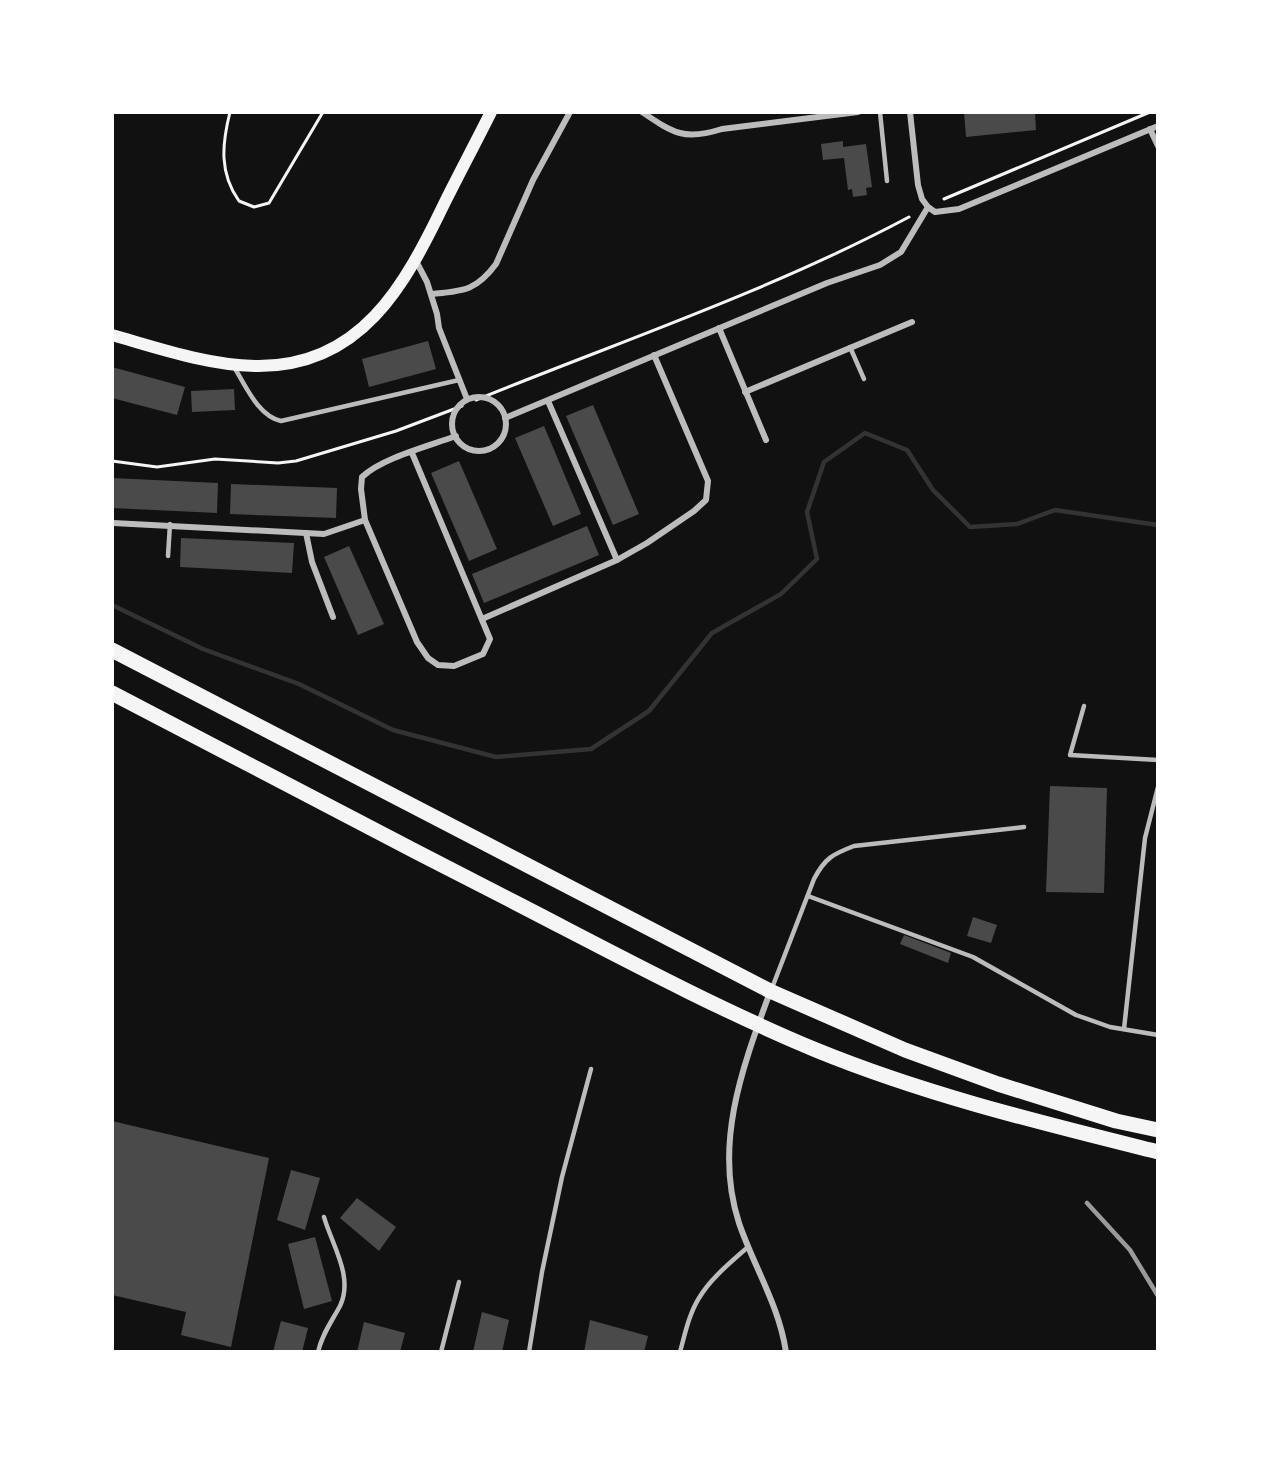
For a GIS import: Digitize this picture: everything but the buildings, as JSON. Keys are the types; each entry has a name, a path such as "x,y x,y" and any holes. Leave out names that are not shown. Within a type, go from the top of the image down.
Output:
{"highway":[{"path":"112,650 770,991 905,1050 1095,1114 1158,1130"},
{"path":"112,693 619,957 758,1024 838,1058 940,1094 1158,1152"}],"main road":[{"path":"112,335 232,364 276,365 307,359 333,348 367,325 384,307 416,261 491,112"}],"street":[{"path":"432,294 465,291 490,272 496,264 533,180 570,112"},
{"path":"642,112 675,132 689,136 704,135 722,129 858,112"},
{"path":"910,112 918,185 922,199 935,212 959,210 1158,126"},
{"path":"1150,129 1158,146"},
{"path":"505,418 826,283 880,265 900,252 928,207"},
{"path":"416,261 432,294 439,328 467,399"},
{"path":"745,392 912,321"},
{"path":"719,328 766,440"},
{"path":"482,619 617,560 666,530 706,500 708,481 654,356"},
{"path":"485,397 496,403 505,418 506,428 503,436 497,444 489,448 471,450 464,446 456,436 452,424 457,408 467,399 485,397"},
{"path":"548,401 617,560"},
{"path":"412,453 490,639 483,654 454,666 438,665 428,658 417,642 365,520 361,489 362,477 372,468 456,436"},
{"path":"113,523 170,524 324,534 365,520"},
{"path":"306,533 312,562 333,616"},
{"path":"770,991 749,1048 729,1131 728,1157 732,1195 739,1222 777,1312 786,1352"}],"lane":[{"path":"879,112 887,181"},
{"path":"850,347 864,379"},
{"path":"232,364 264,413 272,419 281,421 459,380"},
{"path":"168,556 170,524"},
{"path":"1084,706 1070,755 1158,760"},
{"path":"1124,1029 1145,838 1158,787"},
{"path":"770,991 822,864 839,852 854,846 1024,827"},
{"path":"808,896 973,957 1076,1015 1094,1022 1158,1035"},
{"path":"529,1352 542,1272 562,1177 591,1069"},
{"path":"318,1352 327,1326 345,1292 345,1277 324,1217"},
{"path":"680,1352 686,1329 700,1296 748,1247"},
{"path":"441,1352 459,1282"}],"path":[{"path":"230,112 222,151 229,182 238,201 254,207 269,203 323,112"},
{"path":"946,198 1150,112"},
{"path":"490,395 543,372 611,348 757,289 834,256 911,216"},
{"path":"112,461 157,467 215,459 278,463 296,461 451,411"}],"waterway":[{"path":"112,605 203,649 299,684 393,730 496,757 591,749 649,711 712,633 781,594 817,559 807,512 824,462 865,433 907,450 933,490 970,527 1017,524 1055,510 1158,525"}],"railway":[{"path":"1087,1203 1130,1250 1158,1296"}]}
